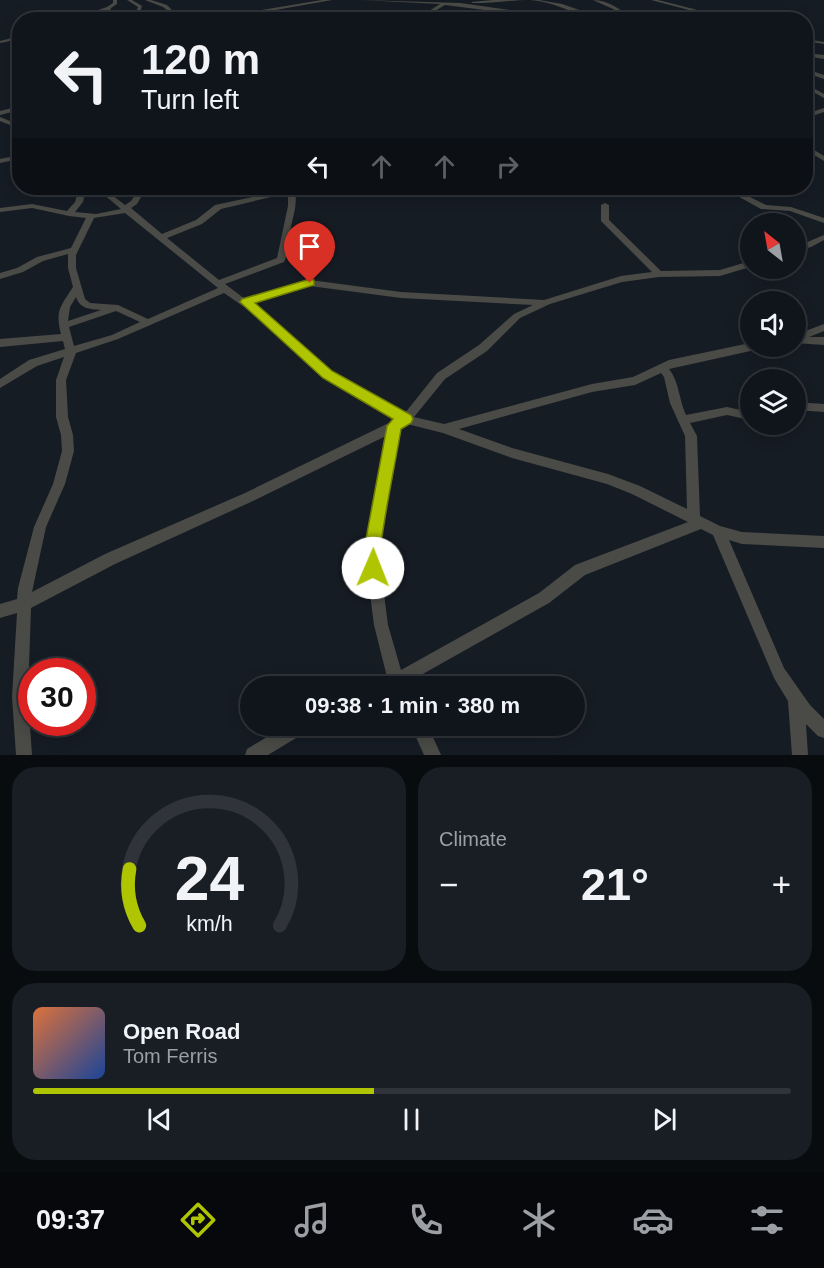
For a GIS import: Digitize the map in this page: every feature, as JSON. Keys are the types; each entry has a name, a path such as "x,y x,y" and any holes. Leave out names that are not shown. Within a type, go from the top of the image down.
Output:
{"street":[{"path":"95,12 115,4 115,0"},
{"path":"129,0 140,7 138,12"},
{"path":"147,0 165,6 171,12"},
{"path":"258,12 330,0"},
{"path":"362,0 445,3 530,0 586,11"},
{"path":"439,0 445,3"},
{"path":"595,0 620,12"},
{"path":"653,0 702,12"},
{"path":"390,1 407,12"},
{"path":"431,12 445,3"},
{"path":"452,3 520,12"},
{"path":"108,12 110,7"},
{"path":"582,12 586,11"},
{"path":"814,92 824,96"},
{"path":"0,126 3,120"},
{"path":"69,214 78,203 80,195"},
{"path":"109,195 222,286 273,323 327,375 400,422 444,429 512,453 616,482 718,531 742,538 824,543"},
{"path":"0,210 32,206 91,216 128,209 138,195"},
{"path":"162,237 199,222 218,207 270,195"},
{"path":"0,384 30,364 71,352 214,296 222,286 281,260 286,250 286,234 293,211 292,195"},
{"path":"741,195 764,207 791,209 824,221"},
{"path":"605,205 604,221 659,274"},
{"path":"91,216 74,250 71,262 81,300 86,306 116,308 147,322"},
{"path":"806,244 824,237"},
{"path":"0,276 20,270 40,259 74,250"},
{"path":"0,611 24,604 110,559 249,497 400,422 441,376 483,348 517,316 547,302 618,280 659,274 720,273 740,267"},
{"path":"246,302 310,283 401,295 547,302"},
{"path":"24,755 21,697 24,604 29,564 40,527 59,484 68,451 62,417 60,380 71,352 62,318 77,287"},
{"path":"63,326 116,308"},
{"path":"806,334 824,327"},
{"path":"0,343 21,339 54,339 68,336"},
{"path":"806,340 824,341"},
{"path":"444,429 592,388 635,381 678,361 740,349"},
{"path":"662,367 669,376 675,403 691,436 698,521"},
{"path":"806,407 824,408"},
{"path":"684,420 727,411 740,414"},
{"path":"390,676 372,555 400,422"},
{"path":"408,676 544,598 580,570 698,521"},
{"path":"718,531 779,673 796,701 824,730"},
{"path":"796,701 800,755"},
{"path":"253,755 284,736"},
{"path":"424,736 433,755"}],"route":[{"path":"310,283 246,302 273,323 327,375 406,419 395,426 374,535 373,568"}]}
